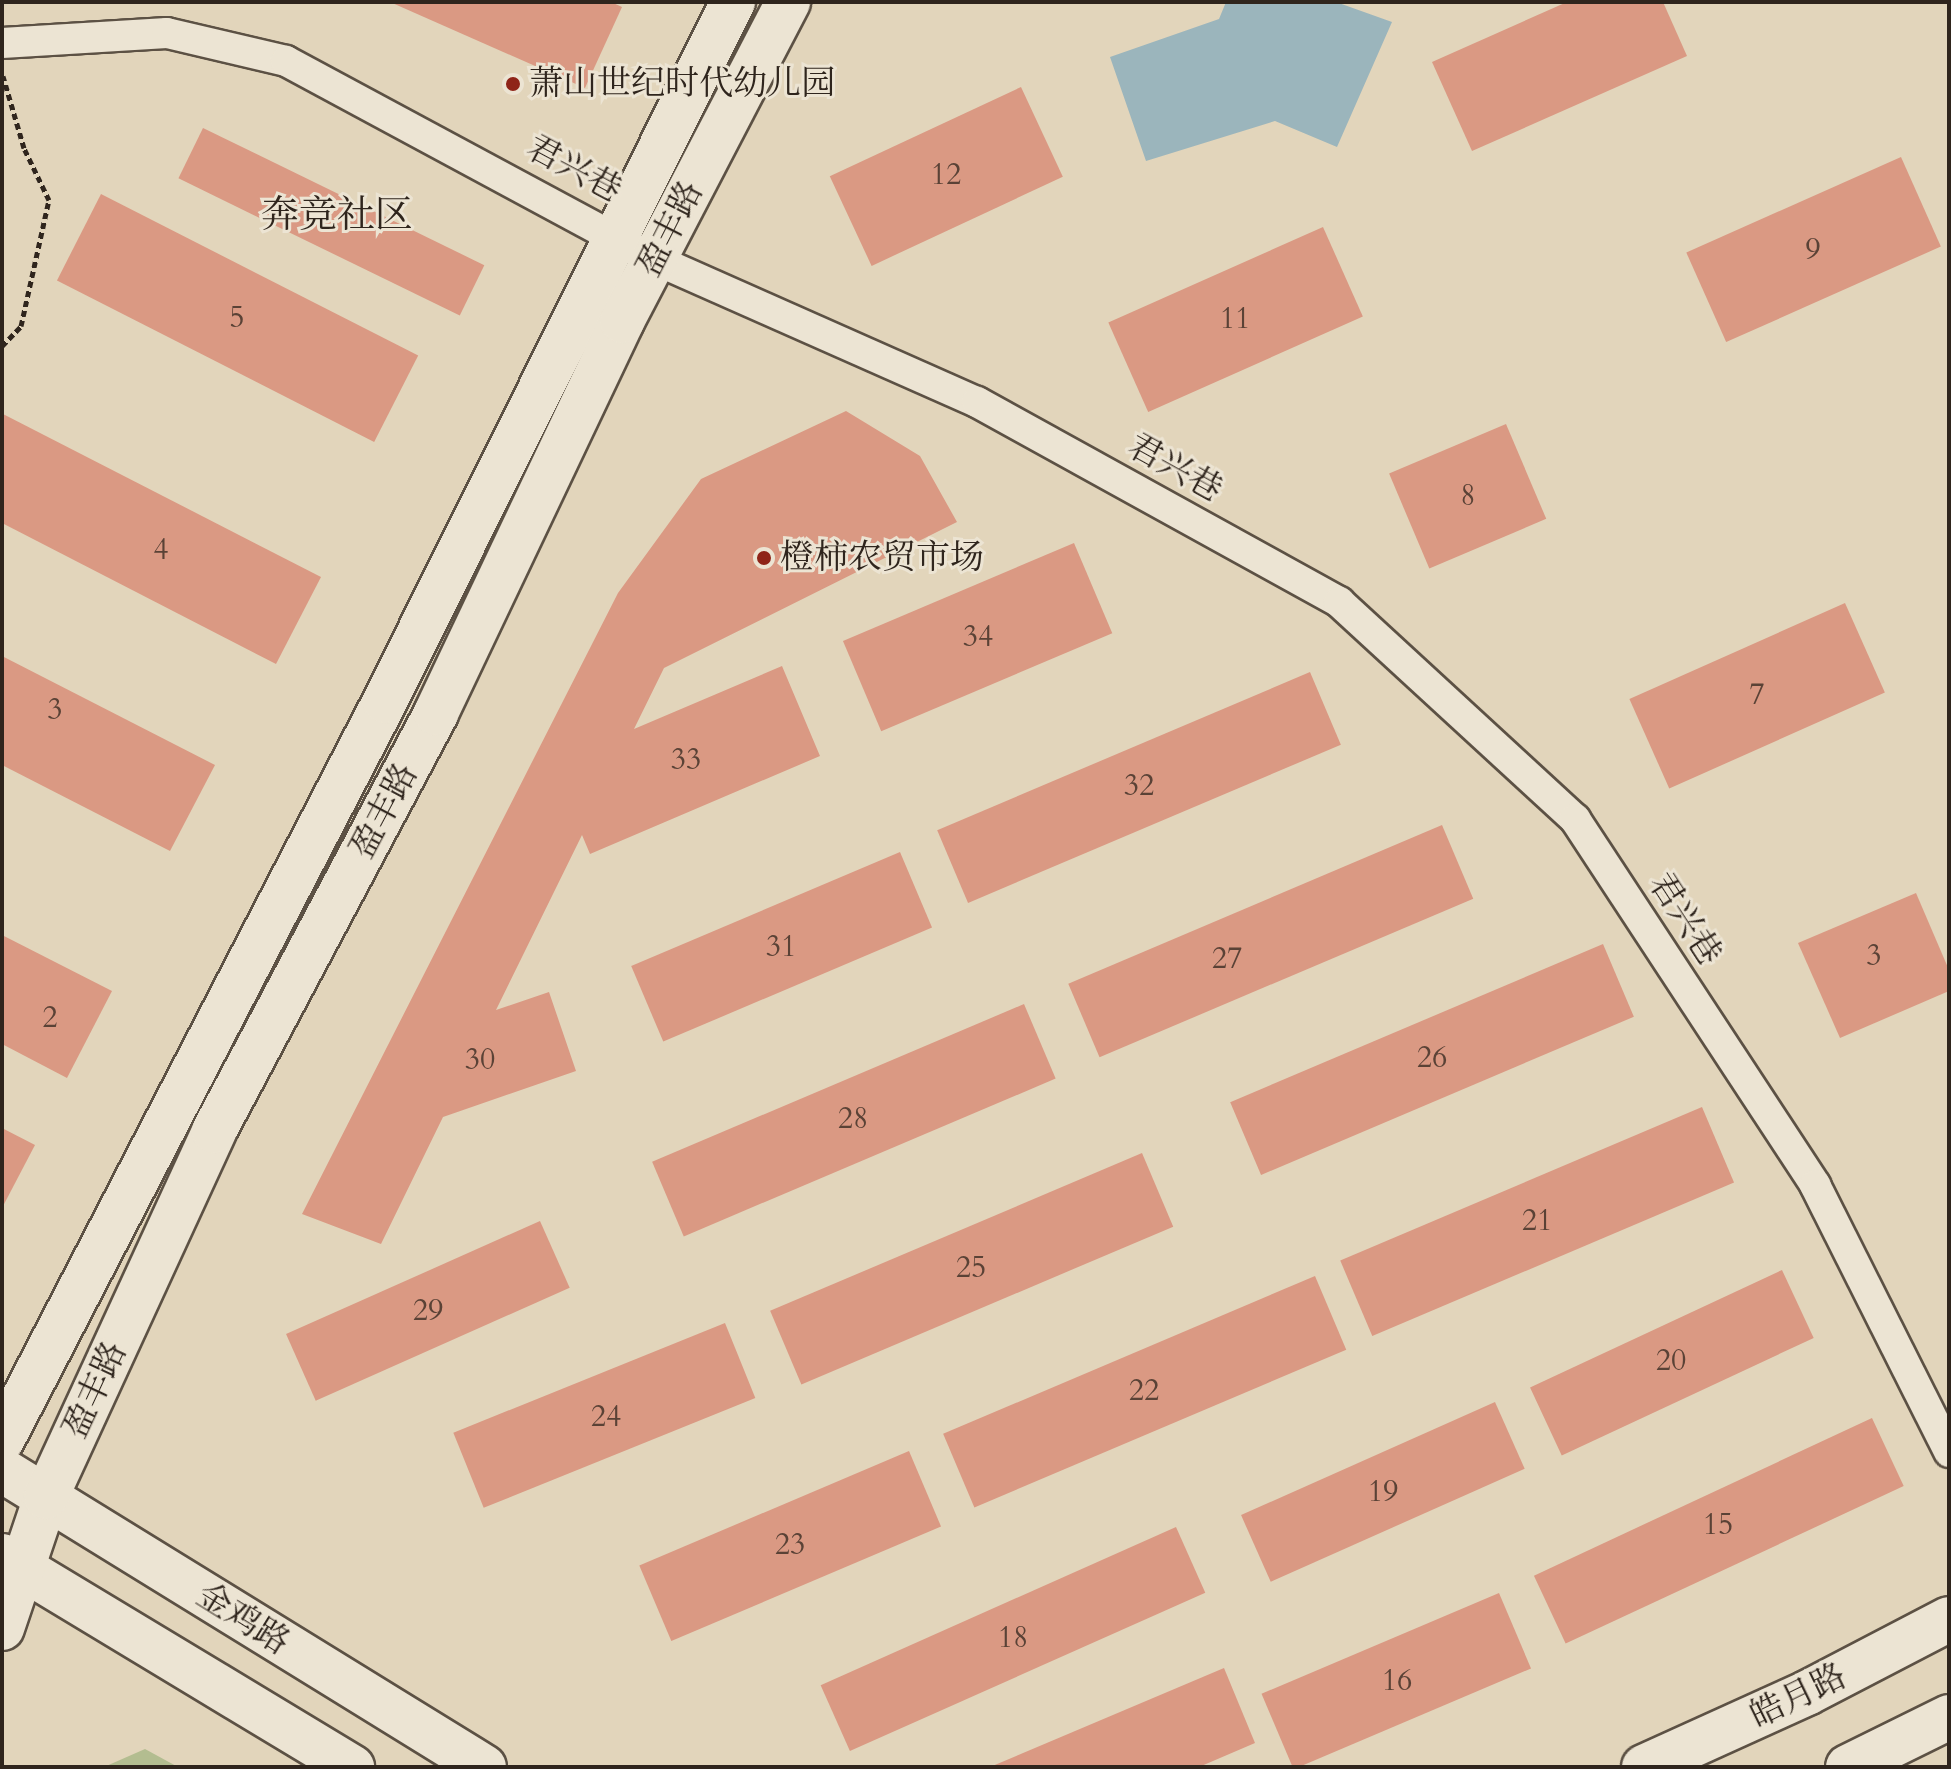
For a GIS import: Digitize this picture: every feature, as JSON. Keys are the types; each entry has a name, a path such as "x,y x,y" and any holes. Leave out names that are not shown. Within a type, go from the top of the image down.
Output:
{"main road":[{"name":"盈丰路","path":"2,1440 385,701 733,2"},
{"name":"盈丰路","path":"2,1628 11,1562 46,1497 214,1131 436,713 654,259 788,2"},
{"name":"金鸡路","path":"2,1470 484,1767"},
{"name":"金鸡路","path":"11,1562 352,1767"},
{"name":"皓月路","path":"1644,1767 1807,1693 1949,1619"},
{"path":"1848,1767 1949,1717"}],"street":[{"name":"君兴巷","path":"2,43 167,33 286,61 617,235 654,259 990,409 1339,602 1575,819 1815,1185 1949,1452"}],"path":[{"path":"2,71 24,148 49,200 21,326 2,346"}],"green space":[{"path":"145,1749 178,1767 104,1767"}],"water":[{"path":"1226,2 1336,2 1392,22 1337,147 1275,121 1146,161 1110,57 1219,19"}],"building":[{"path":"390,2 611,2 622,7 585,88"},
{"path":"1567,2 1663,2 1687,56 1472,151 1432,62"},
{"path":"1021,87 1063,177 872,266 830,176"},
{"path":"203,128 484,265 460,316 178,178"},
{"path":"1901,157 1941,247 1726,342 1686,253"},
{"path":"101,194 418,356 374,442 57,280"},
{"path":"1323,227 1363,317 1148,412 1108,323"},
{"path":"846,411 920,456 957,522 664,668 634,729 782,666 820,756 590,854 582,835 496,1010 549,992 576,1071 443,1117 381,1244 302,1214 618,593 701,479"},
{"path":"3,414 321,577 276,664 2,523"},
{"path":"1506,424 1546,519 1429,568 1389,474"},
{"path":"1074,543 1112,633 881,731 843,641"},
{"path":"1845,603 1885,693 1669,789 1629,699"},
{"path":"2,656 215,765 170,851 2,765"},
{"path":"1310,672 1341,745 968,903 937,830"},
{"path":"1442,825 1473,899 1100,1057 1068,984"},
{"path":"900,852 932,927 663,1042 631,966"},
{"path":"1916,893 1949,970 1949,991 1840,1038 1798,943"},
{"path":"2,935 112,991 67,1078 2,1044"},
{"path":"1603,944 1634,1017 1261,1175 1230,1102"},
{"path":"1024,1004 1056,1079 684,1236 652,1162"},
{"path":"1702,1107 1734,1182 1372,1336 1340,1261"},
{"path":"2,1128 35,1145 2,1208"},
{"path":"1142,1153 1173,1227 801,1384 770,1311"},
{"path":"540,1221 570,1288 316,1401 286,1334"},
{"path":"1782,1270 1814,1338 1562,1455 1530,1387"},
{"path":"1315,1276 1346,1350 974,1507 943,1434"},
{"path":"725,1323 755,1398 484,1508 453,1433"},
{"path":"1495,1402 1525,1469 1271,1582 1241,1515"},
{"path":"1872,1418 1904,1486 1566,1644 1534,1576"},
{"path":"909,1451 941,1526 671,1641 639,1565"},
{"path":"1176,1527 1205,1593 850,1751 821,1685"},
{"path":"1499,1593 1531,1668 1299,1767 1293,1767 1262,1694"},
{"path":"1224,1668 1255,1743 1199,1767 990,1767"}],"place":[{"name":"萧山世纪时代幼儿园","path":"513,84"},
{"name":"橙柿农贸市场","path":"764,558"}],"district":[{"name":"奔竞社区","path":"337,216"}]}
